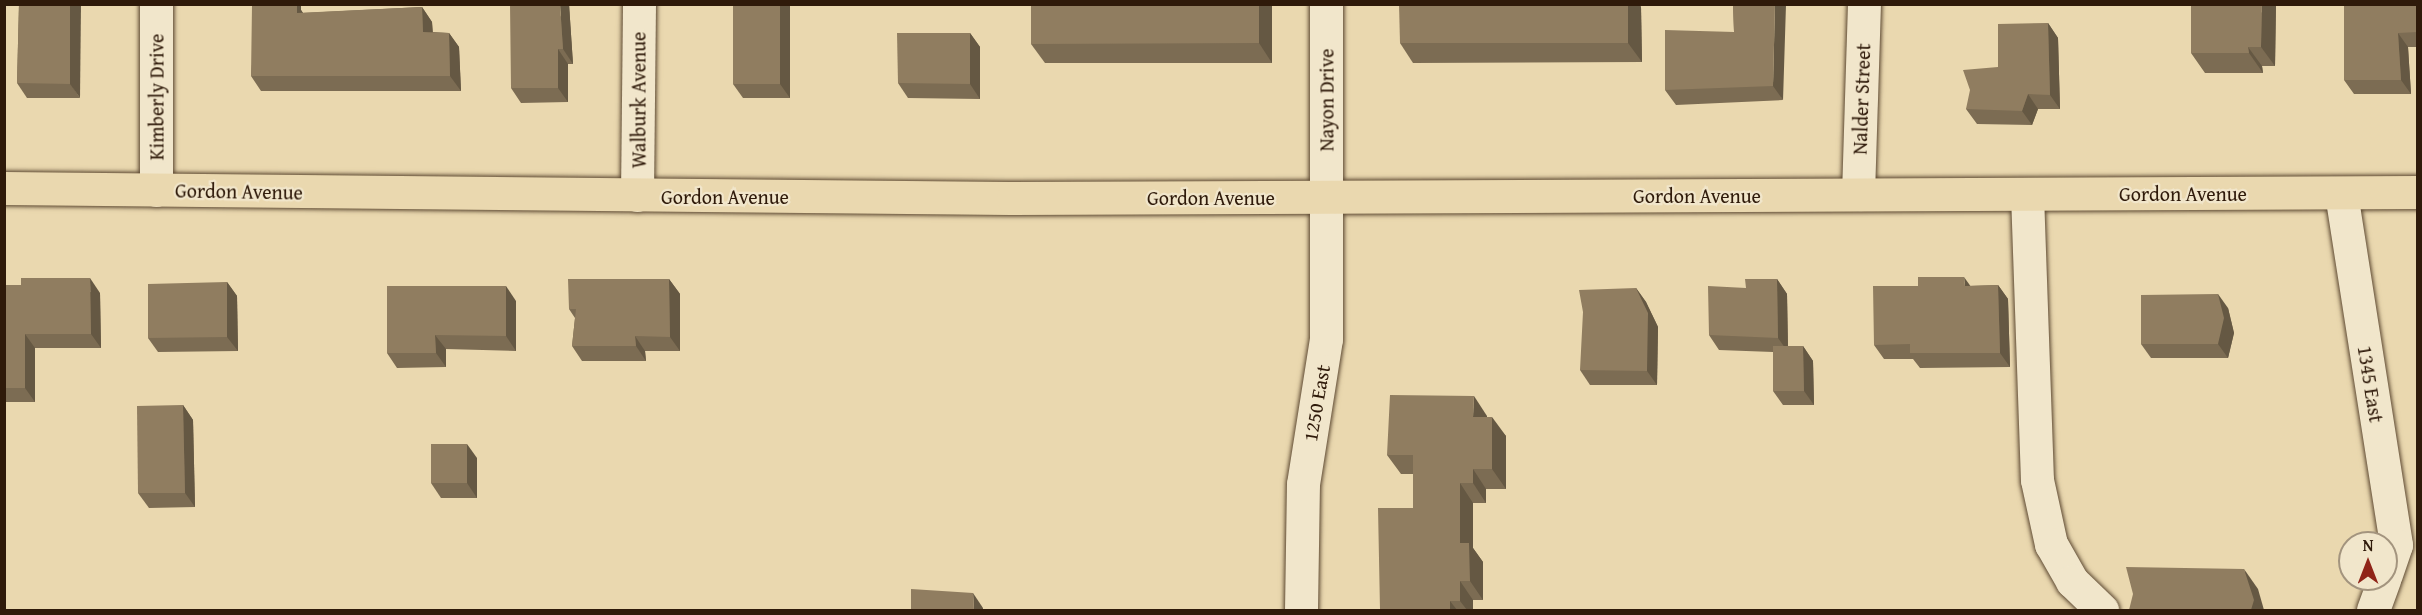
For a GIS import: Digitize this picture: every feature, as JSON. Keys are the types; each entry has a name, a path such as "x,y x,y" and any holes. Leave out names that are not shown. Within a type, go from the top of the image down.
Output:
{"main road":[{"name":"Gordon Avenue","path":"4,188 637,195 1326,196 2418,192"}],"street":[{"name":"Kimberly Drive","path":"156,4 156,190"},
{"name":"Walburk Avenue","path":"637,195 639,4"},
{"name":"Nayon Drive","path":"1326,4 1326,196"},
{"name":"Nalder Street","path":"1858,194 1864,4"},
{"name":"1345 East","path":"2341,193 2394,531"},
{"path":"2027,194 2037,480 2051,544 2072,581 2102,610"},
{"name":"1250 East","path":"1301,610 1303,484 1326,339 1326,196"},
{"path":"2373,610 2380,591"}],"building":[{"path":"19,4 70,4 70,84 17,83"},
{"path":"510,4 560,4 563,49 558,49 558,88 511,88"},
{"path":"733,4 780,4 780,84 733,84"},
{"path":"1031,4 1259,4 1259,43 1031,44"},
{"path":"1399,4 1628,4 1628,43 1400,43"},
{"path":"1733,4 1775,4 1773,86 1665,90 1665,30 1734,32"},
{"path":"2191,4 2262,4 2261,47 2248,47 2249,53 2191,53"},
{"path":"2344,4 2417,4 2418,32 2398,33 2401,80 2344,80"},
{"path":"252,5 297,5 297,13 422,7 423,32 449,33 450,76 251,76"},
{"path":"2048,23 2050,95 2028,94 2022,111 1966,109 1970,90 1963,70 1998,67 1998,24"},
{"path":"897,33 970,33 970,84 898,83"},
{"path":"1918,277 1964,277 1965,286 1998,285 2000,353 1910,353 1910,344 1874,345 1873,286 1918,286"},
{"path":"21,278 90,278 91,334 25,334 25,388 4,388 4,285 21,285"},
{"path":"568,279 669,279 670,337 635,336 636,346 572,346 576,309 569,309"},
{"path":"1745,279 1777,279 1778,338 1709,335 1708,286 1746,288"},
{"path":"227,282 227,337 148,338 148,284"},
{"path":"387,286 506,286 506,336 435,335 436,353 387,353"},
{"path":"1636,288 1648,313 1647,371 1580,370 1583,312 1579,290"},
{"path":"2218,294 2224,318 2218,344 2141,344 2141,295"},
{"path":"1773,346 1803,346 1804,391 1773,391"},
{"path":"1390,395 1474,396 1473,417 1492,417 1492,469 1473,469 1473,483 1460,483 1460,543 1469,543 1470,581 1460,581 1460,601 1450,601 1450,610 1380,610 1378,508 1413,508 1413,455 1387,455"},
{"path":"183,405 185,493 138,493 137,406"},
{"path":"431,444 467,444 467,483 431,483"},
{"path":"2126,567 2244,569 2254,600 2251,610 2129,610 2133,594"},
{"path":"911,589 973,593 974,610 911,610"}]}
